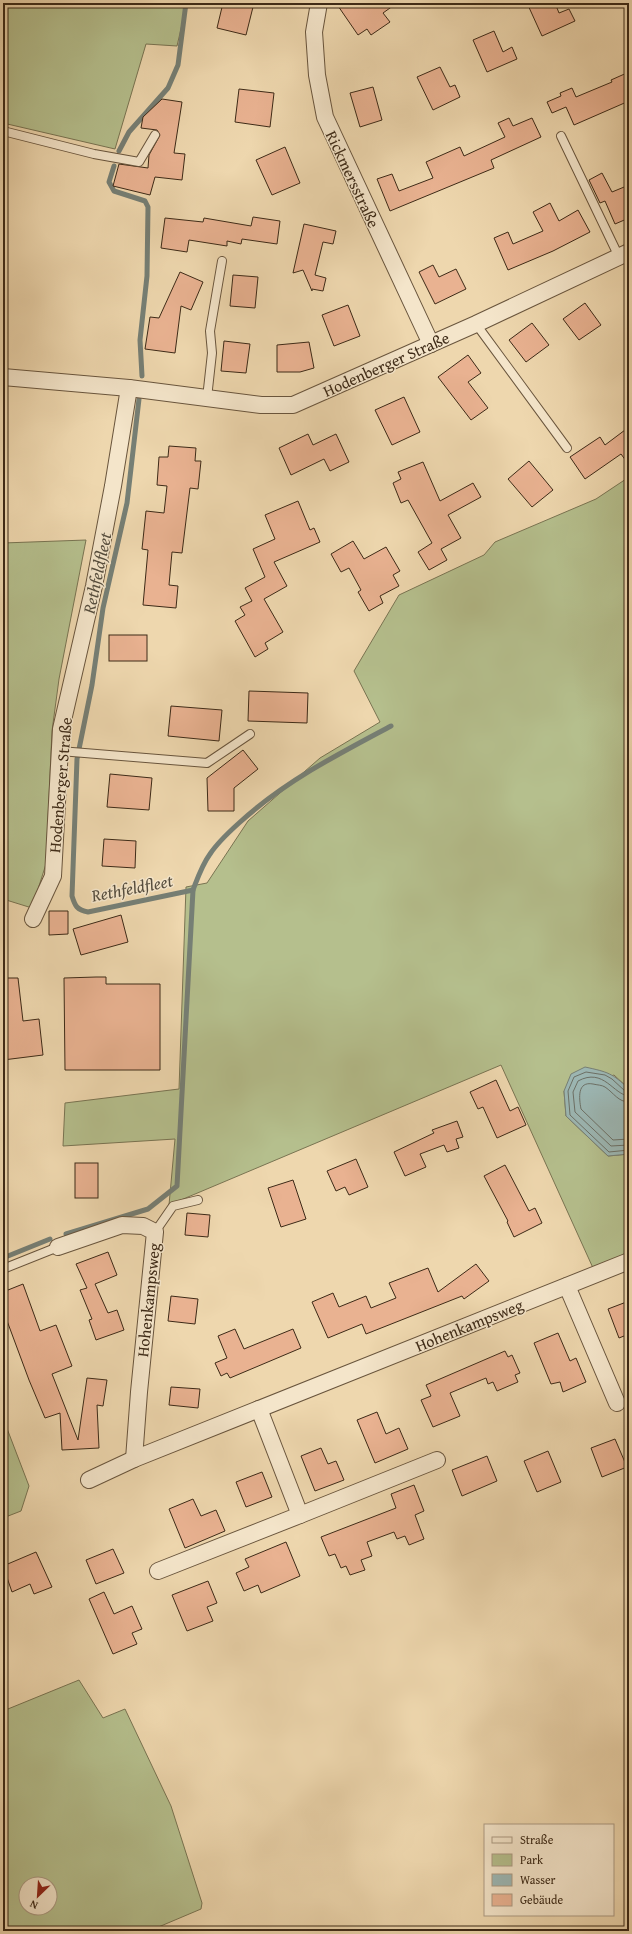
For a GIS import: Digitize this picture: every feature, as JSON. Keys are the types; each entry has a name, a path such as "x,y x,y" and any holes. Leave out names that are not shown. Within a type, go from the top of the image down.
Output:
{"street":[{"name":"Rickmersstraße","path":"319,3 314,32 317,75 325,117 431,344"},
{"name":"Hodenberger Straße","path":"3,377 128,388 266,406 293,405 476,324 624,254"},
{"name":"Hodenberger Straße","path":"33,919 53,876 61,729 94,586 112,494 128,388"},
{"name":"Hohenkampsweg","path":"58,1247 122,1225 143,1226 155,1232 139,1384 134,1459"},
{"name":"Hohenkampsweg","path":"89,1480 134,1459 629,1261"},
{"path":"567,1286 617,1403"},
{"path":"259,1409 300,1515"},
{"path":"158,1572 436,1460"}],"lane":[{"path":"3,131 94,154 139,162 155,135"},
{"path":"561,136 624,254"},
{"path":"207,398 212,353 210,331 222,262"},
{"path":"476,324 567,448"},
{"path":"60,751 207,763 250,734"},
{"path":"155,1232 173,1206 198,1200"},
{"name":"Hohenkampsweg","path":"3,1269 58,1247"}],"green space":[{"path":"3,3 187,3 177,46 146,44 115,149 3,123"},
{"path":"629,477 629,1089 614,1075 564,1091 566,1116 608,1156 629,1154 629,1253 593,1268 501,1065 169,1205 175,1139 63,1146 65,1103 179,1089 186,887 207,883 248,821 320,758 380,722 354,671 399,595 484,555 495,542 596,499"},
{"path":"86,540 59,679 52,731 46,864 32,908 3,899 3,543"},
{"path":"3,1418 29,1486 21,1511 3,1518"},
{"path":"79,1680 103,1718 125,1709 171,1806 202,1903 201,1909 149,1931 3,1931 3,1711"}],"water":[{"path":"585,1067 609,1074 629,1089 629,1154 608,1156 566,1116 564,1091 571,1074"}],"building":[{"path":"223,3 254,3 246,35 217,28"},
{"path":"336,3 397,3 383,13 390,22 371,35 367,29 358,35"},
{"path":"527,3 555,3 559,13 569,9 575,21 542,36"},
{"path":"494,31 503,52 512,47 517,59 487,72 473,40"},
{"path":"440,67 450,87 455,85 460,97 433,110 417,77"},
{"path":"629,72 629,101 574,125 566,107 552,113 547,102 561,96 560,93 572,88 576,97 612,82 611,80"},
{"path":"373,87 382,120 360,127 350,93"},
{"path":"239,89 274,93 270,127 235,122"},
{"path":"162,99 182,102 174,153 185,154 182,180 155,177 150,195 113,186 119,164 148,168 149,155 160,135 157,130 141,128 143,117"},
{"path":"509,118 513,126 532,118 541,137 491,160 494,168 390,211 377,179 392,174 399,191 433,178 426,162 460,147 464,156 505,137 498,123"},
{"path":"285,147 300,183 272,195 256,160"},
{"path":"602,173 612,192 629,185 629,218 615,224 605,201 600,203 589,180"},
{"path":"550,203 559,221 578,210 590,232 553,251 508,270 494,238 508,232 513,244 543,231 533,212"},
{"path":"253,217 280,221 277,244 242,239 241,244 227,241 227,246 189,240 187,252 161,248 165,218 203,222 204,218 251,226"},
{"path":"304,224 336,231 333,244 323,242 315,275 326,278 323,291 312,289 312,291 303,270 293,273"},
{"path":"433,265 439,277 456,269 466,289 435,304 419,272"},
{"path":"180,272 203,282 191,310 181,306 175,353 145,349 150,317 159,318"},
{"path":"233,275 258,277 255,308 230,306"},
{"path":"585,303 601,325 579,340 563,319"},
{"path":"348,305 360,336 334,346 322,315"},
{"path":"532,323 549,345 526,362 509,340"},
{"path":"224,341 250,344 246,373 221,371"},
{"path":"309,342 314,368 300,372 277,372 277,345"},
{"path":"468,355 481,373 468,382 488,408 471,420 438,377"},
{"path":"404,397 420,432 392,445 375,410"},
{"path":"629,427 629,465 621,454 585,479 570,457 600,437 605,445"},
{"path":"308,434 313,445 336,434 349,462 330,471 324,459 291,475 279,448"},
{"path":"169,446 196,448 195,461 201,461 198,489 190,488 182,553 172,552 169,585 178,586 176,608 143,605 148,550 142,549 146,511 164,513 167,486 157,485 159,457 168,457"},
{"path":"529,461 553,490 532,507 508,479"},
{"path":"423,462 440,501 473,483 481,497 448,515 461,538 441,549 447,560 429,570 418,552 432,543 408,500 401,503 393,483 401,479 398,472"},
{"path":"298,501 310,530 314,528 320,542 274,562 287,586 264,599 283,632 265,643 268,649 255,657 235,621 245,615 240,607 252,601 245,588 265,577 253,549 275,539 265,515"},
{"path":"353,541 364,559 386,547 400,571 393,575 399,586 380,596 383,603 369,611 358,592 361,590 349,568 341,572 331,554"},
{"path":"109,635 147,635 147,661 109,661"},
{"path":"249,691 308,693 307,723 248,721"},
{"path":"171,706 222,710 219,741 168,736"},
{"path":"243,750 258,769 234,788 234,811 208,811 207,778"},
{"path":"110,774 152,778 149,810 107,807"},
{"path":"104,839 136,841 135,868 102,866"},
{"path":"49,911 68,911 68,934 49,935"},
{"path":"121,915 128,942 81,955 73,929"},
{"path":"106,977 106,984 160,984 160,1070 65,1070 64,978"},
{"path":"3,978 18,978 23,1021 39,1019 43,1055 3,1060"},
{"path":"496,1080 510,1111 518,1107 526,1125 497,1138 483,1107 478,1109 470,1092"},
{"path":"457,1121 463,1137 456,1139 459,1148 447,1152 444,1145 420,1154 426,1167 405,1176 394,1152 434,1133 432,1130"},
{"path":"356,1159 368,1187 349,1195 345,1187 336,1191 327,1171"},
{"path":"75,1163 98,1163 98,1198 75,1198"},
{"path":"505,1165 529,1211 535,1208 542,1223 514,1237 507,1222 508,1221 484,1176"},
{"path":"293,1180 306,1219 281,1227 268,1188"},
{"path":"187,1213 210,1215 208,1237 185,1235"},
{"path":"108,1252 117,1275 95,1284 108,1313 117,1310 124,1330 96,1340 89,1320 92,1319 80,1290 87,1288 76,1264"},
{"path":"476,1264 489,1281 464,1299 462,1296 366,1334 362,1324 328,1338 312,1302 333,1293 339,1307 366,1296 371,1308 396,1298 389,1283 428,1268 438,1292"},
{"path":"23,1284 40,1331 56,1325 72,1366 52,1374 78,1440 87,1378 107,1380 103,1406 97,1405 99,1448 62,1450 60,1413 45,1418 3,1310 3,1292"},
{"path":"171,1296 198,1299 195,1324 168,1321"},
{"path":"629,1301 629,1334 619,1338 608,1309"},
{"path":"235,1329 244,1349 293,1329 301,1348 230,1378 227,1373 221,1376 215,1363 227,1358 218,1336"},
{"path":"558,1333 570,1361 576,1358 586,1382 563,1392 560,1382 551,1384 534,1343"},
{"path":"505,1351 508,1357 512,1355 520,1373 515,1375 518,1382 497,1391 493,1382 488,1384 486,1378 450,1393 460,1416 433,1427 421,1400 431,1396 426,1385"},
{"path":"171,1387 200,1389 198,1408 169,1405"},
{"path":"377,1412 386,1434 399,1428 408,1449 375,1463 357,1420"},
{"path":"615,1439 627,1467 602,1477 591,1448"},
{"path":"321,1448 328,1464 336,1461 344,1480 315,1491 301,1456"},
{"path":"548,1451 561,1482 537,1492 524,1461"},
{"path":"487,1456 497,1481 462,1496 452,1470"},
{"path":"262,1472 272,1497 246,1507 236,1482"},
{"path":"414,1485 424,1511 415,1515 424,1539 409,1545 405,1536 397,1539 394,1532 367,1542 372,1556 361,1560 365,1570 350,1575 346,1566 341,1568 335,1554 329,1556 321,1537 396,1508 391,1494"},
{"path":"193,1499 201,1516 216,1510 225,1531 185,1548 169,1509"},
{"path":"286,1542 300,1576 261,1593 258,1585 244,1591 236,1573 249,1567 245,1559"},
{"path":"113,1549 124,1573 96,1584 86,1560"},
{"path":"36,1552 52,1587 34,1594 30,1584 12,1592 3,1566"},
{"path":"208,1581 217,1603 207,1607 213,1621 187,1631 172,1595"},
{"path":"104,1592 114,1614 132,1606 142,1629 132,1633 137,1644 113,1654 89,1599"}],"waterway":[{"name":"Rethfeldfleet","path":"119,151 129,132 168,88 178,65 186,3"},
{"name":"Rethfeldfleet","path":"114,166 109,182 114,191 145,201 148,207 147,276 140,340 142,376"},
{"name":"Rethfeldfleet","path":"139,399 127,503 103,608 92,685 77,759 72,896 77,907 88,912 193,890"},
{"name":"Rethfeldfleet","path":"66,1234 148,1209 177,1186 193,890 200,871 207,858 216,845 231,830 274,794 331,758 391,726"},
{"name":"Rethfeldfleet","path":"3,1258 50,1239"}]}
